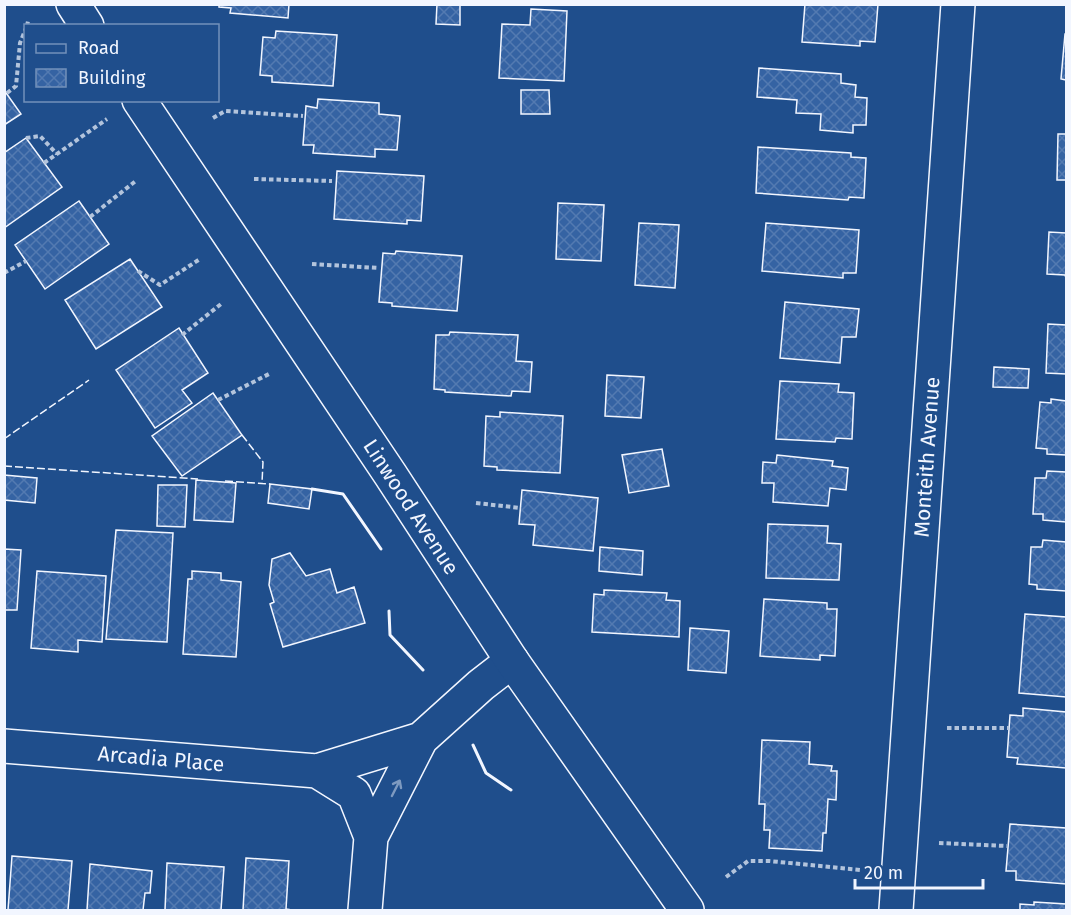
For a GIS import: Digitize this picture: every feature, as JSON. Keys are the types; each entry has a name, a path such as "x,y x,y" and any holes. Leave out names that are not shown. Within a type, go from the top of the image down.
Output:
{"street":[{"path":"73,4 86,24"},
{"name":"Monteith Avenue","path":"896,910 958,4"},
{"name":"Linwood Avenue","path":"140,102 390,474 512,661 687,910"},
{"name":"Arcadia Place","path":"365,910 370,837 421,739 481,685 512,661"},
{"name":"Arcadia Place","path":"4,746 317,771 421,739"},
{"name":"Arcadia Place","path":"317,771 354,795 370,837"}],"path":[{"path":"7,93 16,86 20,43 24,33"},
{"path":"44,163 99,124 137,102"},
{"path":"213,118 225,111 303,116"},
{"path":"26,138 40,136 57,154"},
{"path":"254,179 332,181"},
{"path":"90,217 137,180"},
{"path":"138,271 160,285 232,240"},
{"path":"4,273 26,261"},
{"path":"312,264 379,268"},
{"path":"182,335 221,304"},
{"path":"218,400 268,374"},
{"path":"476,503 521,508"},
{"path":"909,727 1009,728"},
{"path":"901,840 1007,846"},
{"path":"726,877 748,861 769,861 861,871"}],"building":[{"path":"219,4 289,4 288,18 230,13 231,8 219,7"},
{"path":"437,4 460,4 460,25 436,24"},
{"path":"805,4 878,4 875,42 860,41 860,46 802,42"},
{"path":"531,9 567,11 564,81 499,78 502,24 530,25"},
{"path":"276,31 337,35 333,86 272,82 272,76 260,75 263,37 275,38"},
{"path":"1066,34 1066,80 1061,79"},
{"path":"759,68 841,74 841,83 856,85 855,97 867,98 866,125 853,125 853,133 820,130 821,114 796,113 797,100 757,97"},
{"path":"4,90 21,114 4,125"},
{"path":"521,90 549,90 550,114 521,114"},
{"path":"318,99 379,103 379,114 400,116 397,150 375,149 375,157 313,153 314,145 303,145 306,106 317,108"},
{"path":"1058,134 1066,134 1066,180 1057,180"},
{"path":"26,138 62,187 4,228 4,153"},
{"path":"758,147 851,153 851,157 866,158 864,198 849,197 848,200 756,193"},
{"path":"337,171 424,176 421,221 407,220 407,224 334,219"},
{"path":"79,201 109,244 45,289 15,245"},
{"path":"558,203 604,205 601,261 556,259"},
{"path":"639,223 679,225 675,288 635,285"},
{"path":"766,223 859,230 856,273 843,273 843,278 762,271"},
{"path":"1049,232 1066,233 1066,278 1065,275 1047,274"},
{"path":"396,251 462,256 457,311 392,306 392,303 379,302 383,253 395,254"},
{"path":"130,259 162,307 96,349 65,300"},
{"path":"785,302 859,309 856,337 842,337 840,363 780,358"},
{"path":"1048,324 1066,325 1066,374 1046,373"},
{"path":"179,328 208,373 182,390 192,403 155,428 116,370"},
{"path":"450,332 518,335 516,361 532,362 530,392 512,391 511,396 445,392 445,390 434,389 436,335 449,335"},
{"path":"994,367 1029,369 1028,388 993,387"},
{"path":"607,375 644,377 641,418 605,416"},
{"path":"780,381 839,384 838,392 854,393 852,439 836,438 835,442 776,439"},
{"path":"213,393 242,435 182,476 152,436"},
{"path":"1051,399 1066,401 1066,455 1047,454 1047,449 1036,448 1040,402 1051,403"},
{"path":"500,412 563,416 560,473 497,470 497,467 484,466 486,416 500,417"},
{"path":"662,449 669,486 629,493 622,455"},
{"path":"777,455 833,461 832,466 848,468 846,490 830,488 828,506 773,502 774,483 762,483 763,462 776,463"},
{"path":"1047,471 1066,472 1066,522 1043,520 1043,514 1033,514 1035,478 1046,478"},
{"path":"4,475 37,478 35,503 4,500"},
{"path":"196,480 236,483 233,522 194,520"},
{"path":"270,484 312,489 309,509 268,503"},
{"path":"158,485 187,485 185,527 157,526"},
{"path":"522,490 598,498 593,551 533,545 535,525 519,524"},
{"path":"768,524 828,526 827,543 841,544 839,580 766,578"},
{"path":"116,530 173,533 167,642 106,639"},
{"path":"1043,540 1066,542 1066,591 1037,589 1037,585 1029,584 1031,547 1042,547"},
{"path":"600,547 643,551 642,575 599,571"},
{"path":"4,549 21,550 17,610 4,610"},
{"path":"290,553 306,576 330,569 337,593 354,587 365,623 283,647 270,604 274,602 269,585 272,559"},
{"path":"37,571 106,576 102,642 78,640 78,652 31,648"},
{"path":"192,571 221,573 221,580 241,582 236,657 183,654 188,579 192,579"},
{"path":"604,590 667,593 666,600 680,601 679,637 592,632 594,594 604,595"},
{"path":"764,599 827,603 827,609 837,609 835,656 820,655 820,660 760,656"},
{"path":"1025,614 1066,617 1066,697 1019,693"},
{"path":"690,628 729,631 726,673 688,670"},
{"path":"1023,708 1066,712 1066,768 1017,764 1018,758 1007,757 1010,715 1023,716"},
{"path":"762,740 810,742 809,764 832,766 831,771 837,771 836,800 828,799 826,833 823,833 822,851 769,848 770,830 764,830 765,804 759,804"},
{"path":"1010,824 1066,828 1066,884 1016,880 1016,871 1006,871"},
{"path":"12,856 72,861 68,910 8,910"},
{"path":"246,858 289,861 286,909 292,910 243,910"},
{"path":"167,863 224,867 221,910 165,910"},
{"path":"90,864 152,871 150,893 145,893 143,910 87,910"},
{"path":"1034,902 1066,904 1066,910 1020,910 1020,904 1034,905"}],"fence":[{"path":"4,439 89,380"},
{"path":"242,435 263,462 262,483"},
{"path":"4,466 198,479"},
{"path":"225,481 270,484"}],"wall":[{"path":"312,489 343,494 381,549"},
{"path":"389,611 390,635 423,670"},
{"path":"473,745 486,773 511,790"}]}
